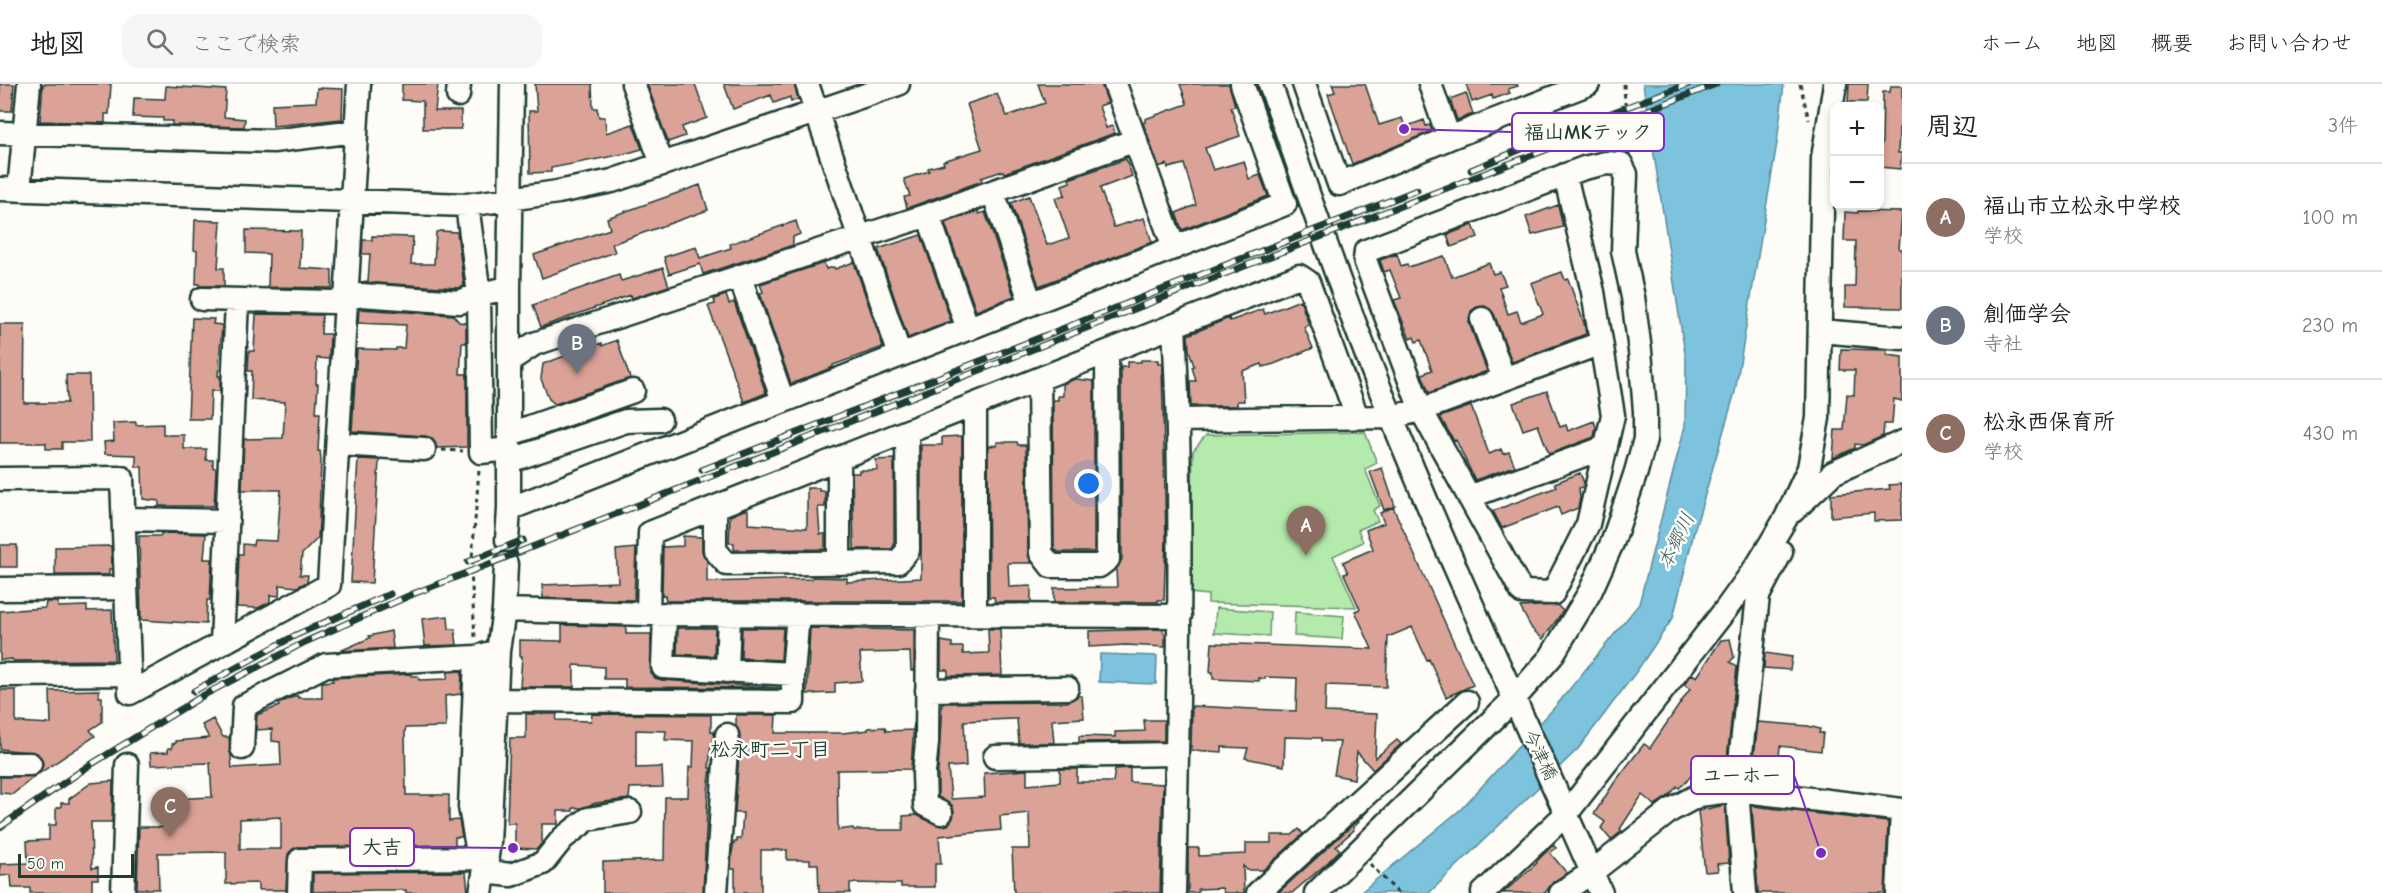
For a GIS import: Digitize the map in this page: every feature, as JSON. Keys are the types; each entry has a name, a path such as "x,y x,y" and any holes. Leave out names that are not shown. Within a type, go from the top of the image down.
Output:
{"street":[{"path":"29,84 26,134 10,189 467,205 558,192 612,181 818,112 859,90 898,84"},
{"path":"0,479 122,478 130,693 329,585 350,201 359,84"},
{"path":"507,540 510,448 509,288 512,84"},
{"path":"633,84 662,164"},
{"path":"807,84 900,355"},
{"path":"1115,84 1174,248"},
{"path":"509,509 1286,204 1242,84"},
{"name":"今津橋","path":"1270,84 1333,263 1391,417 1515,703 1566,809 1601,893"},
{"path":"1304,84 1339,184 1578,86"},
{"path":"1430,84 1449,138"},
{"path":"1483,893 1566,809 1726,609 1760,562 1786,518 1809,468 1816,428 1823,158 1835,84"},
{"path":"0,133 273,141 356,131"},
{"path":"510,360 534,344 928,215 1136,140"},
{"path":"1316,893 1363,858 1515,703 1551,657 1590,592 1620,520 1645,439 1640,351 1633,297 1623,251 1626,174 1621,164 1606,163 1565,175 1366,251 1365,260 1421,410 1522,592 1553,593 1588,524 1613,415 1593,292 1565,175"},
{"path":"993,192 1031,304"},
{"path":"467,205 479,294 480,452 510,448 626,421 660,420"},
{"path":"928,215 968,329"},
{"path":"793,674 663,667 656,614 650,533 907,434 1299,276 1308,282 1357,417"},
{"path":"740,277 783,401"},
{"path":"202,299 333,302 361,295 460,302 479,294 509,288"},
{"path":"222,644 237,300"},
{"path":"1482,319 1504,379"},
{"path":"1174,326 1179,420 1180,616 1174,893"},
{"path":"1820,331 1902,338"},
{"path":"1179,420 1391,417 1421,410 1601,343"},
{"path":"1039,379 1041,554 1051,566 1099,566 1108,559 1107,354"},
{"path":"510,448 633,391"},
{"path":"975,406 975,615"},
{"path":"715,508 715,550 727,564 898,562 908,550 907,434"},
{"path":"1786,518 1833,473 1902,442"},
{"path":"338,444 424,449"},
{"path":"1469,497 1606,447"},
{"path":"839,459 839,563"},
{"path":"1745,893 1737,790 1758,596 1794,528 1786,518"},
{"path":"124,519 227,521"},
{"path":"483,871 470,807 487,654 504,610 506,564"},
{"path":"0,589 126,588"},
{"path":"504,610 656,614 1180,616"},
{"path":"727,670 729,614"},
{"path":"495,699 793,702 798,614"},
{"path":"928,615 925,805 941,813"},
{"path":"483,871 489,843 495,699 487,654"},
{"path":"242,748 244,706 326,665 487,654"},
{"path":"0,675 129,674"},
{"path":"927,690 1067,688"},
{"path":"1258,893 1467,702"},
{"path":"716,893 727,735"},
{"path":"995,757 1177,754"},
{"path":"0,764 30,764"},
{"path":"123,893 127,765"},
{"path":"1561,893 1592,872 1671,810 1699,795 1737,790 1902,811 1898,893"},
{"path":"299,893 300,860 483,871 511,875 543,863 563,838 588,819 630,812"}],"path":[{"path":"1624,84 1625,104"},
{"path":"424,449 480,452 471,571 487,654"},
{"path":"1363,858 1398,893"}],"green space":[{"path":"1365,432 1377,463 1365,469 1380,506 1373,510 1378,521 1358,530 1363,542 1333,556 1356,607 1208,603 1208,595 1190,593 1193,451 1206,435"},
{"path":"1216,608 1270,612 1269,636 1214,633"},
{"path":"1295,612 1344,616 1342,639 1294,636"}],"water":[{"name":"本郷川","path":"1643,84 1784,84 1777,143 1735,392 1694,532 1673,618 1578,749 1429,893 1360,893 1461,809 1555,707 1639,604 1685,426 1686,360"},
{"path":"1100,654 1157,656 1156,684 1099,682"}],"building":[{"path":"0,84 14,84 12,111 0,111"},
{"path":"43,84 111,84 109,114 105,114 105,123 40,121"},
{"path":"402,84 438,84 435,111 461,111 461,129 423,129 423,101 402,100"},
{"path":"535,84 592,84 593,108 597,108 599,117 605,117 606,133 633,124 642,149 551,168 551,172 530,173 529,111 537,111"},
{"path":"647,84 695,84 707,118 682,127 685,136 668,142"},
{"path":"724,84 794,84 798,99 791,102 790,97 774,103 771,95 733,109"},
{"path":"1038,84 1101,84 1108,103 1099,106 1106,128 1112,126 1115,133 1004,173 1003,171 981,178 982,181 907,208 904,197 910,196 904,179 929,171 928,168 944,164 943,161 982,149 967,104 997,94 1007,116 1045,103"},
{"path":"1180,84 1229,84 1235,106 1231,107 1240,136 1205,148 1213,170 1244,161 1249,179 1260,175 1268,196 1182,230 1176,213 1196,205 1184,164 1168,168 1167,164 1159,167 1143,123 1145,119 1187,104"},
{"path":"1332,84 1365,84 1379,125 1402,118 1405,127 1424,120 1426,126 1430,125 1432,131 1352,164 1328,94 1335,92"},
{"path":"1466,84 1517,84 1518,86 1508,89 1510,93 1493,99 1492,95 1472,102"},
{"path":"1849,84 1868,84 1867,102 1848,102"},
{"path":"166,86 226,90 224,117 245,119 244,127 172,125 172,121 163,121 163,118 133,117 134,98 165,99"},
{"path":"1891,86 1902,86 1902,128 1899,128 1898,153 1902,153 1900,169 1884,167 1883,92 1890,92"},
{"path":"317,88 343,89 342,119 273,126 272,104 316,102"},
{"path":"1466,93 1473,114 1457,120 1450,99"},
{"path":"1126,159 1132,176 1100,188 1114,227 1144,218 1152,242 1039,286 1011,203 1029,196 1047,245 1069,238 1055,198 1065,195 1062,185 1070,182 1069,179"},
{"path":"700,185 708,210 612,244 615,252 542,278 534,255 610,229 607,218"},
{"path":"1558,205 1563,227 1532,235 1526,217"},
{"path":"978,211 979,214 985,212 1014,296 976,311 945,223"},
{"path":"1858,211 1902,212 1899,249 1902,249 1902,308 1845,307 1845,287 1855,287 1856,241 1844,241 1845,212 1858,213"},
{"path":"195,220 221,221 218,268 224,268 224,286 196,284"},
{"path":"796,221 800,234 793,237 793,245 703,274 700,264 669,274 664,257 696,247 700,258 731,248 730,244"},
{"path":"1473,225 1478,237 1451,247 1447,235"},
{"path":"246,230 301,231 300,268 332,270 332,288 268,287 269,254 246,253"},
{"path":"436,232 457,232 464,286 458,288 361,282 368,281 370,254 362,254 363,240 372,240 372,236 413,237 411,264 434,264"},
{"path":"921,235 951,321 908,338 878,249"},
{"path":"1397,254 1401,266 1407,264 1408,267 1444,256 1452,277 1489,263 1493,274 1500,272 1506,285 1499,287 1508,314 1517,311 1521,322 1543,314 1531,283 1562,272 1565,280 1568,279 1586,334 1512,362 1494,314 1485,306 1477,307 1471,311 1469,323 1487,371 1429,393 1422,374 1432,370 1421,340 1416,342 1414,337 1410,339 1394,300 1401,298 1390,270 1384,272 1380,260"},
{"path":"854,262 883,347 833,365 833,367 791,384 760,293 763,292 760,284 824,263 826,269 834,267 835,269"},
{"path":"663,268 669,286 632,298 631,295 541,327 533,305 619,275 621,281"},
{"path":"726,295 729,304 734,302 766,393 744,402 708,306 715,304 714,299"},
{"path":"1300,300 1309,325 1304,327 1313,348 1274,364 1263,367 1262,364 1242,371 1244,401 1237,401 1237,406 1191,406 1190,381 1196,381 1188,335 1229,318 1230,321 1263,309 1265,314"},
{"path":"359,309 453,315 459,322 466,323 466,343 462,343 460,374 467,374 467,447 437,448 432,438 425,436 352,431 357,349 396,350 396,348 404,348 406,325 358,323"},
{"path":"256,314 322,315 321,334 330,334 329,359 317,358 316,413 320,413 318,451 320,451 321,459 319,521 318,538 302,554 300,575 308,575 307,582 297,587 280,585 279,596 270,595 270,602 258,608 237,607 239,554 243,554 243,544 253,545 254,540 277,541 281,490 242,490 244,439 283,438 285,402 251,400 252,371 248,371 249,351 254,351"},
{"path":"192,318 214,319 213,324 222,325 218,376 220,376 220,389 211,391 210,419 188,419"},
{"path":"0,324 25,324 24,403 67,403 66,375 89,375 90,442 62,442 62,449 46,449 46,443 0,443"},
{"path":"617,340 630,378 555,404 549,399 541,379 543,364 589,347 602,343 602,346"},
{"path":"1841,349 1887,350 1887,355 1902,357 1902,401 1894,399 1892,424 1884,424 1883,436 1863,445 1855,444 1855,448 1833,458 1835,430 1844,430 1847,394 1854,395 1855,370 1840,370"},
{"path":"1141,360 1158,360 1158,364 1162,364 1166,539 1164,600 1158,600 1158,602 1054,602 1054,588 1117,587 1116,570 1122,559 1121,367 1127,367 1127,362 1141,362"},
{"path":"1075,379 1094,381 1094,552 1058,552 1054,548 1053,400 1058,400 1058,396 1063,396 1063,384"},
{"path":"1547,391 1560,427 1566,425 1568,431 1594,421 1596,427 1594,437 1549,454 1538,425 1523,430 1513,403"},
{"path":"1471,406 1489,454 1501,449 1503,454 1509,452 1515,466 1475,480 1456,440 1454,441 1440,417"},
{"path":"136,422 136,425 163,424 163,435 184,435 184,449 206,449 206,460 213,460 213,467 216,469 214,506 159,506 159,501 143,499 142,467 136,467 136,455 105,454 104,442 114,441 113,423"},
{"path":"962,436 962,601 666,601 665,596 662,596 663,547 683,546 683,536 702,537 702,551 707,561 707,582 812,579 812,577 847,578 847,582 921,578 921,445 942,445 942,437"},
{"path":"997,442 1017,442 1018,445 1026,445 1028,553 1031,563 1008,563 1009,587 1031,586 1031,602 995,602 994,597 989,597 988,446 997,445"},
{"path":"358,459 379,460 372,583 351,582"},
{"path":"894,459 894,545 892,549 854,549 852,473 859,473 859,470 877,470 876,460"},
{"path":"1382,468 1395,506 1384,510 1370,472"},
{"path":"1580,473 1584,483 1583,487 1579,488 1578,508 1561,515 1558,507 1502,528 1493,511 1557,487 1555,483"},
{"path":"1902,484 1902,520 1874,521 1874,513 1831,517 1831,494 1890,489 1889,485"},
{"path":"807,488 819,488 819,491 825,491 825,507 818,507 820,534 825,534 825,549 734,550 734,543 729,543 730,516 744,510 748,510 748,524 807,528"},
{"path":"1393,507 1473,685 1446,697 1412,627 1388,637 1386,687 1326,685 1325,712 1377,714 1375,758 1397,740 1401,744 1373,770 1357,752 1354,779 1334,775 1340,742 1321,741 1321,738 1285,737 1284,766 1245,758 1248,748 1222,747 1222,752 1191,750 1192,706 1296,711 1297,678 1265,677 1265,679 1259,678 1259,681 1213,679 1213,672 1210,672 1212,643 1372,649 1355,611 1360,609 1344,574 1348,573 1343,562 1373,549 1366,530 1384,523 1380,513"},
{"path":"161,533 206,534 204,559 212,559 206,624 141,620 139,536 161,536"},
{"path":"0,545 17,545 17,567 0,567"},
{"path":"111,546 112,569 109,569 109,575 55,575 55,547"},
{"path":"636,548 634,600 543,598 542,585 618,582 616,550"},
{"path":"46,602 58,602 58,607 87,606 87,611 112,610 114,660 0,660 0,611 45,608"},
{"path":"1557,605 1563,611 1543,639 1532,629 1520,607"},
{"path":"448,616 449,629 455,629 457,645 425,646 422,619"},
{"path":"562,625 626,627 626,634 651,634 651,673 655,678 780,688 625,687 625,679 604,679 604,667 574,665 574,687 520,687 522,656 520,656 520,640 562,641"},
{"path":"678,628 715,628 714,656 677,654"},
{"path":"742,628 783,628 781,660 741,658"},
{"path":"810,628 914,630 914,671 911,671 910,652 860,653 862,681 835,683 835,693 807,694"},
{"path":"988,629 1000,629 1002,675 948,676 948,670 941,670 941,641 952,643 952,647 963,647 963,654 989,653"},
{"path":"1162,629 1165,635 1165,647 1125,645 1089,647 1089,631"},
{"path":"391,631 393,648 340,651 370,638 369,636"},
{"path":"1730,639 1734,657 1730,662 1737,667 1725,778 1701,781 1699,765 1686,782 1679,788 1677,786 1669,796 1655,805 1642,795 1620,829 1622,831 1611,840 1601,828 1605,822 1594,814 1644,744 1650,748 1690,689 1684,685 1692,674 1697,677 1721,640"},
{"path":"1765,653 1792,657 1790,670 1764,668"},
{"path":"462,671 461,694 445,696 446,727 406,728 406,795 449,795 449,821 459,820 462,837 455,837 455,845 299,847 288,854 286,890 258,890 258,883 226,884 226,852 158,853 159,889 137,889 139,827 172,827 171,799 212,797 210,763 151,765 150,753 168,752 168,748 172,748 172,744 176,741 209,738 202,725 213,719 223,737 229,737 232,768 281,765 280,742 272,741 272,729 256,730 257,715 295,696 322,698 322,682 333,681 332,678 411,674 411,676 418,676 419,680 447,679 448,672","holes":["281,817 281,849 240,849 240,819"]},
{"path":"0,690 16,690 16,722 51,724 50,691 99,690 99,697 102,697 102,722 90,730 95,736 40,773 43,763 37,753 0,749"},
{"path":"1082,696 1084,718 1052,720 1054,743 1019,743 1017,719 964,721 966,766 948,767 951,799 985,797 984,773 1027,770 1027,785 1060,782 1060,769 1077,769 1077,782 1113,782 1115,769 1130,768 1130,782 1163,784 1160,893 1014,893 1012,849 1030,849 1029,813 1000,816 1001,830 939,836 941,864 935,864 935,887 850,883 850,893 819,893 818,864 810,864 810,860 787,860 787,850 761,850 761,893 735,893 735,869 731,869 732,852 734,842 741,839 743,813 735,813 740,736 736,726 736,715 776,715 775,733 843,733 885,727 886,731 913,730 914,723 911,769 837,770 838,830 853,828 854,830 903,830 903,816 917,815 941,826 948,825 953,818 952,805 938,797 942,703 1067,702"},
{"path":"526,714 557,714 556,720 591,721 592,714 711,715 711,732 714,732 709,768 711,768 703,893 603,893 603,862 664,860 665,797 688,797 689,767 693,767 694,741 665,740 666,731 636,730 636,768 662,767 663,787 630,788 629,799 596,803 573,808 573,811 558,811 558,824 542,824 542,843 537,849 515,848 515,823 507,823 510,738 526,738"},
{"path":"1144,720 1164,720 1164,741 1079,742 1079,736 1115,737 1115,732 1145,731"},
{"path":"1758,722 1820,729 1819,733 1823,733 1821,751 1780,746 1778,768 1753,766"},
{"path":"35,776 13,794 0,793 0,777"},
{"path":"113,781 112,822 91,822 92,868 98,867 98,879 92,879 92,893 30,893 30,888 12,888 11,875 0,876 0,864 28,863 27,841 49,840 49,825 56,825 56,808 61,807 61,803 69,803 69,799 91,783"},
{"path":"1725,805 1729,863 1717,864 1718,871 1705,872 1698,811"},
{"path":"1752,806 1888,822 1885,893 1758,893"},
{"path":"1369,810 1358,821 1354,830 1336,846 1340,850 1326,864 1292,893 1278,893"},
{"path":"1299,829 1303,834 1263,870 1247,870 1243,866 1244,893 1224,893 1222,888 1198,889 1198,893 1188,893 1188,848 1199,848 1199,856 1246,854 1246,843 1271,843 1271,835 1292,835"},
{"path":"1553,845 1556,848 1550,853 1567,873 1553,882 1545,893 1503,893 1537,863"},
{"path":"466,872 468,892 406,893 406,890 375,890 313,892 313,873"}],"railway":[{"path":"1471,170 1582,124 1688,84"},
{"path":"0,827 87,767 204,695 305,642 413,594 1175,293 1716,84"},
{"path":"702,470 1417,190"},
{"path":"468,562 523,540"},
{"path":"194,691 296,635 390,594"}],"place":[{"name":"福山MKテック","path":"1404,129"},
{"name":"創価学会","path":"577,374"},
{"name":"福山市立松永中学校","path":"1306,556"},
{"name":"松永西保育所","path":"170,837"},
{"name":"大吉","path":"513,848"},
{"name":"ユーホー","path":"1821,853"}],"district":[{"name":"松永町二丁目","path":"770,749"}]}
